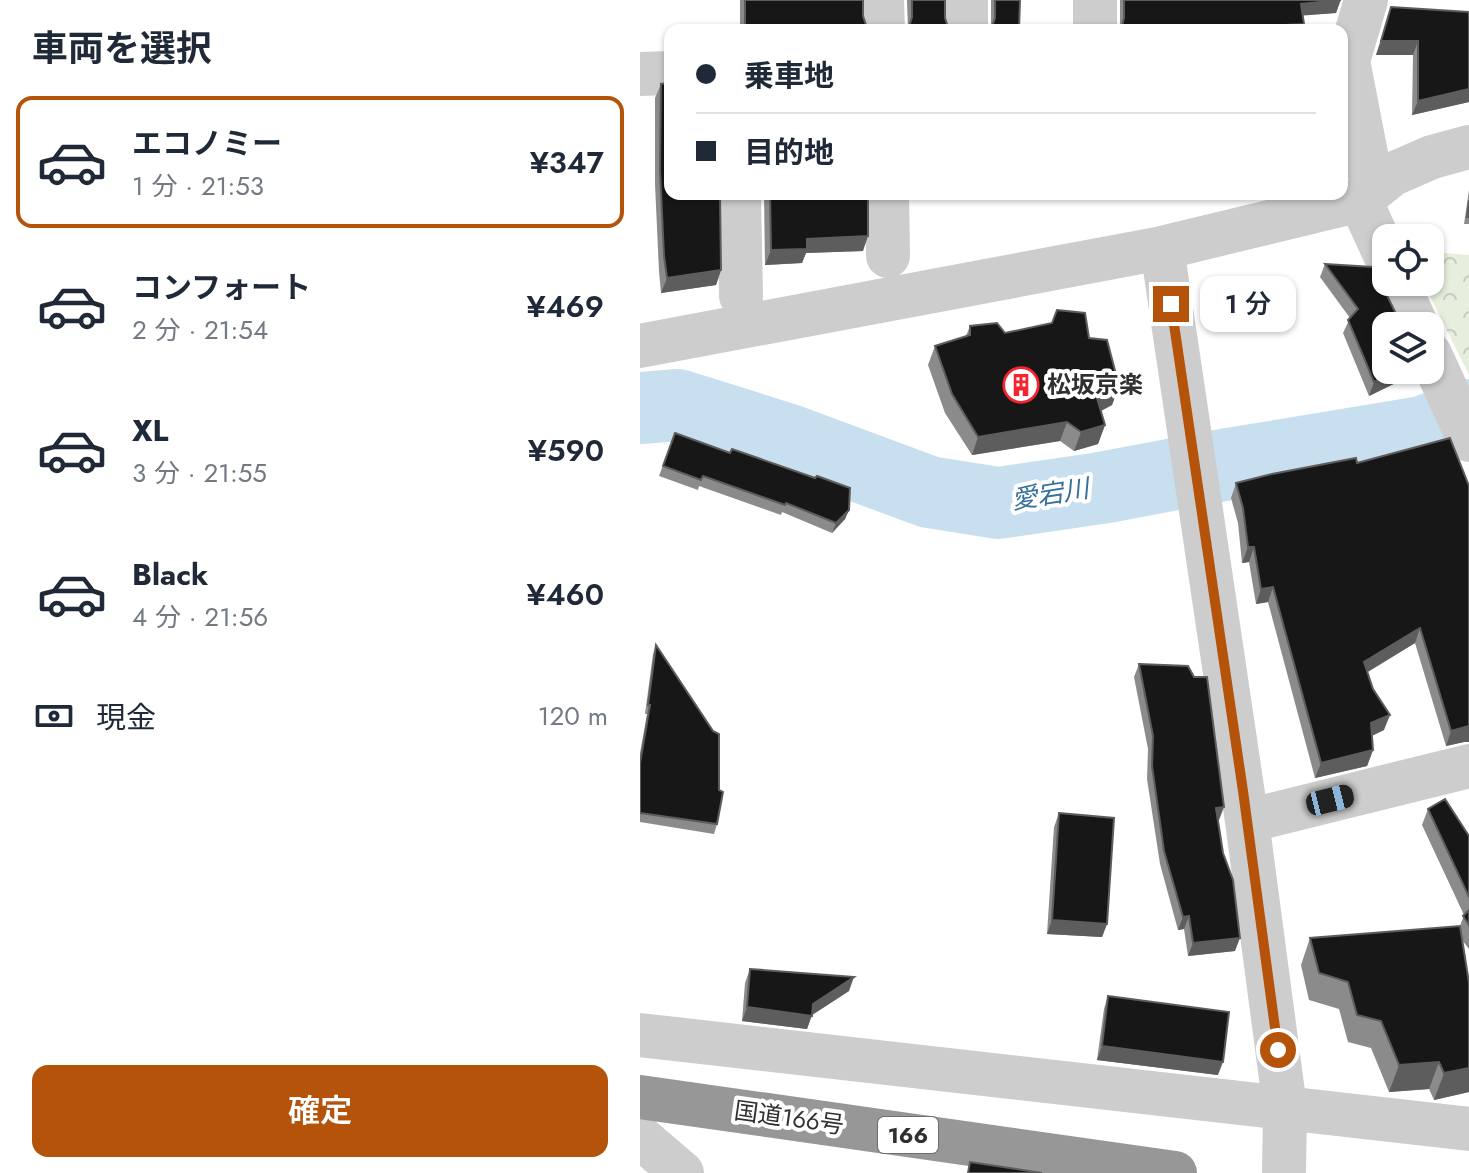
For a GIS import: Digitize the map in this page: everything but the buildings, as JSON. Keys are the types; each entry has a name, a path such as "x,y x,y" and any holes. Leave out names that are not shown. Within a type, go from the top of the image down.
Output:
{"highway":[{"name":"国道166号","path":"640,1110 1175,1173"}],"street":[{"path":"882,0 883,24"},
{"path":"966,0 966,24"},
{"path":"1095,0 1095,24"},
{"path":"1348,53 1366,0"},
{"path":"640,74 664,73"},
{"path":"1348,81 1366,195 1375,224"},
{"path":"1348,200 1366,195 1393,174 1432,157 1469,147"},
{"path":"739,200 741,296"},
{"path":"887,200 888,256"},
{"path":"640,346 1162,248 1347,200"},
{"path":"1162,248 1193,443 1285,1108 1284,1173"},
{"path":"1443,384 1462,426"},
{"path":"1247,821 1469,766"},
{"path":"640,1035 1469,1129"},
{"path":"640,1110 682,1173"}],"green space":[{"path":"1444,253 1469,255 1469,375 1444,324 1444,312 1438,312 1430,296 1444,296"}],"waterway":[{"name":"愛宕川","path":"640,408 678,405 789,440 929,492 998,503 1422,432 1469,415"}],"place":[{"name":"松坂京楽","path":"1021,385"}],"route":[{"path":"1171,304 1278,1050"}]}
